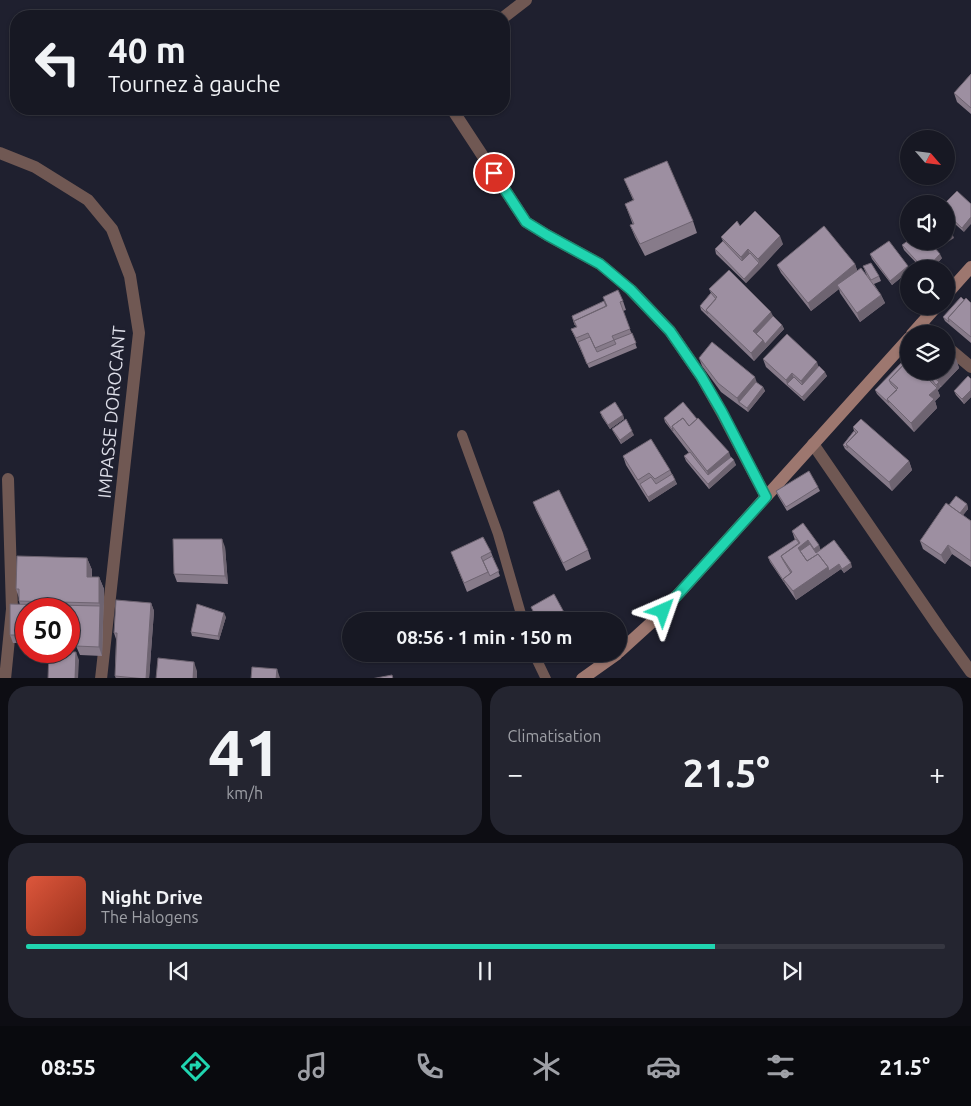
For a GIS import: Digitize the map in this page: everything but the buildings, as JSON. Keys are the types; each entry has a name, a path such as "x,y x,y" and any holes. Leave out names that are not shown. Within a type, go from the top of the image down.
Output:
{"main road":[{"path":"955,285 971,267"},
{"path":"919,325 928,315"},
{"path":"627,645 652,622 900,348"},
{"path":"582,678 605,662"}],"street":[{"path":"510,12 526,0"},
{"path":"456,115 526,222 600,264 631,290 670,331 701,376 722,412 766,497"},
{"name":"IMPASSE DOROCANT","path":"0,153 35,167 88,200 112,229 130,276 140,333 102,678"},
{"path":"955,354 971,367"},
{"path":"813,444 971,672"},
{"path":"5,678 12,610 8,479"}],"lane":[{"path":"462,435 498,534 521,612"},
{"path":"538,662 546,678"}],"route":[{"path":"494,173 526,222 600,264 631,290 670,331 701,376 722,412 766,497 663,611"}]}
